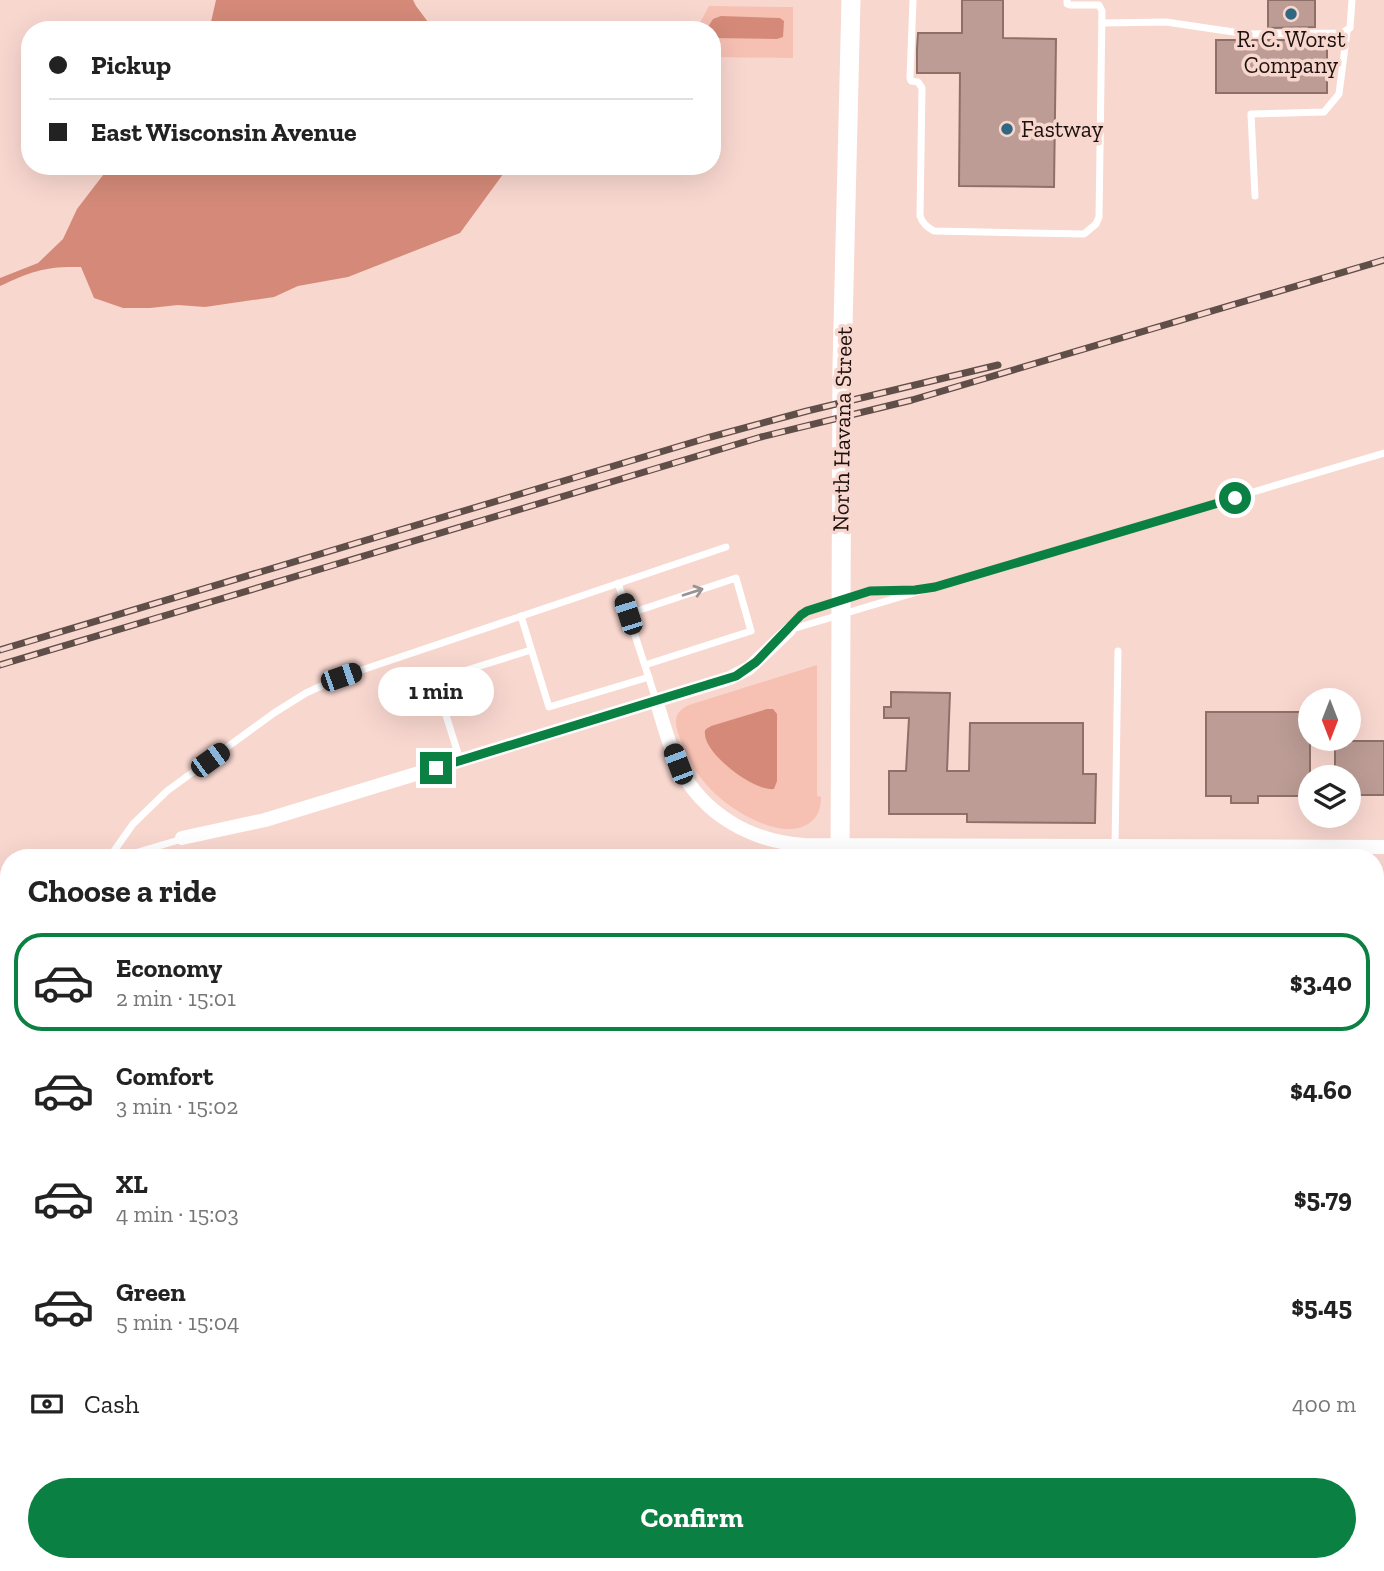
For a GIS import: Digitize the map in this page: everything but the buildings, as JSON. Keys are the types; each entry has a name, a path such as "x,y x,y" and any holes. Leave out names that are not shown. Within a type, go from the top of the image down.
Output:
{"street":[{"name":"North Havana Street","path":"840,849 843,305 851,0"},
{"path":"182,838 265,820 741,674 789,630"},
{"path":"656,700 685,778 721,817 736,827 772,841 826,849"},
{"path":"1107,849 1115,846 1126,849"},
{"path":"1285,849 1384,847"}],"lane":[{"path":"913,0 910,78 922,88 920,216 927,228 934,232 1084,234 1097,224 1099,217 1102,11 1099,5 1070,5 1067,0"},
{"path":"1255,196 1251,114 1324,112 1339,94 1347,31 1352,23 1352,0"},
{"path":"1102,23 1166,22 1247,34 1347,31"},
{"path":"789,630 1384,453"},
{"path":"114,849 132,824 167,791 306,693 341,677 726,547"},
{"path":"628,614 736,579 751,631 645,665"},
{"path":"618,583 656,700"},
{"path":"789,630 807,611 851,596 870,591 935,587"},
{"path":"521,617 549,707 649,677"},
{"path":"460,760 435,680 531,650"},
{"path":"1115,846 1118,651"},
{"path":"147,849 182,838"}],"shaded area":[{"path":"216,0 413,0 427,21 211,21"},
{"path":"709,6 793,7 793,58 721,57 721,21 701,21"},
{"path":"721,16 780,18 784,21 783,37 721,38 721,21 712,21"},
{"path":"103,175 502,175 460,233 348,277 298,286 274,297 205,307 178,305 123,308 94,298 81,267 39,270 0,286 0,278 38,263 63,239 77,209"},
{"path":"817,665 817,796 821,797 820,809 811,822 798,828 774,827 750,818 707,786 684,749 677,730 677,716 689,705"},
{"path":"773,709 777,714 777,781 774,789 755,784 732,770 713,751 705,732 711,726"}],"railway":[{"path":"0,665 761,437 912,400 1384,260"},
{"path":"0,650 707,438 998,365"}],"place":[{"name":"R. C. Worst Company","path":"1291,14"},
{"name":"Fastway","path":"1007,129"}],"route":[{"path":"436,768 736,676 756,662 801,615 813,608 870,591 935,587 1235,498"}]}
